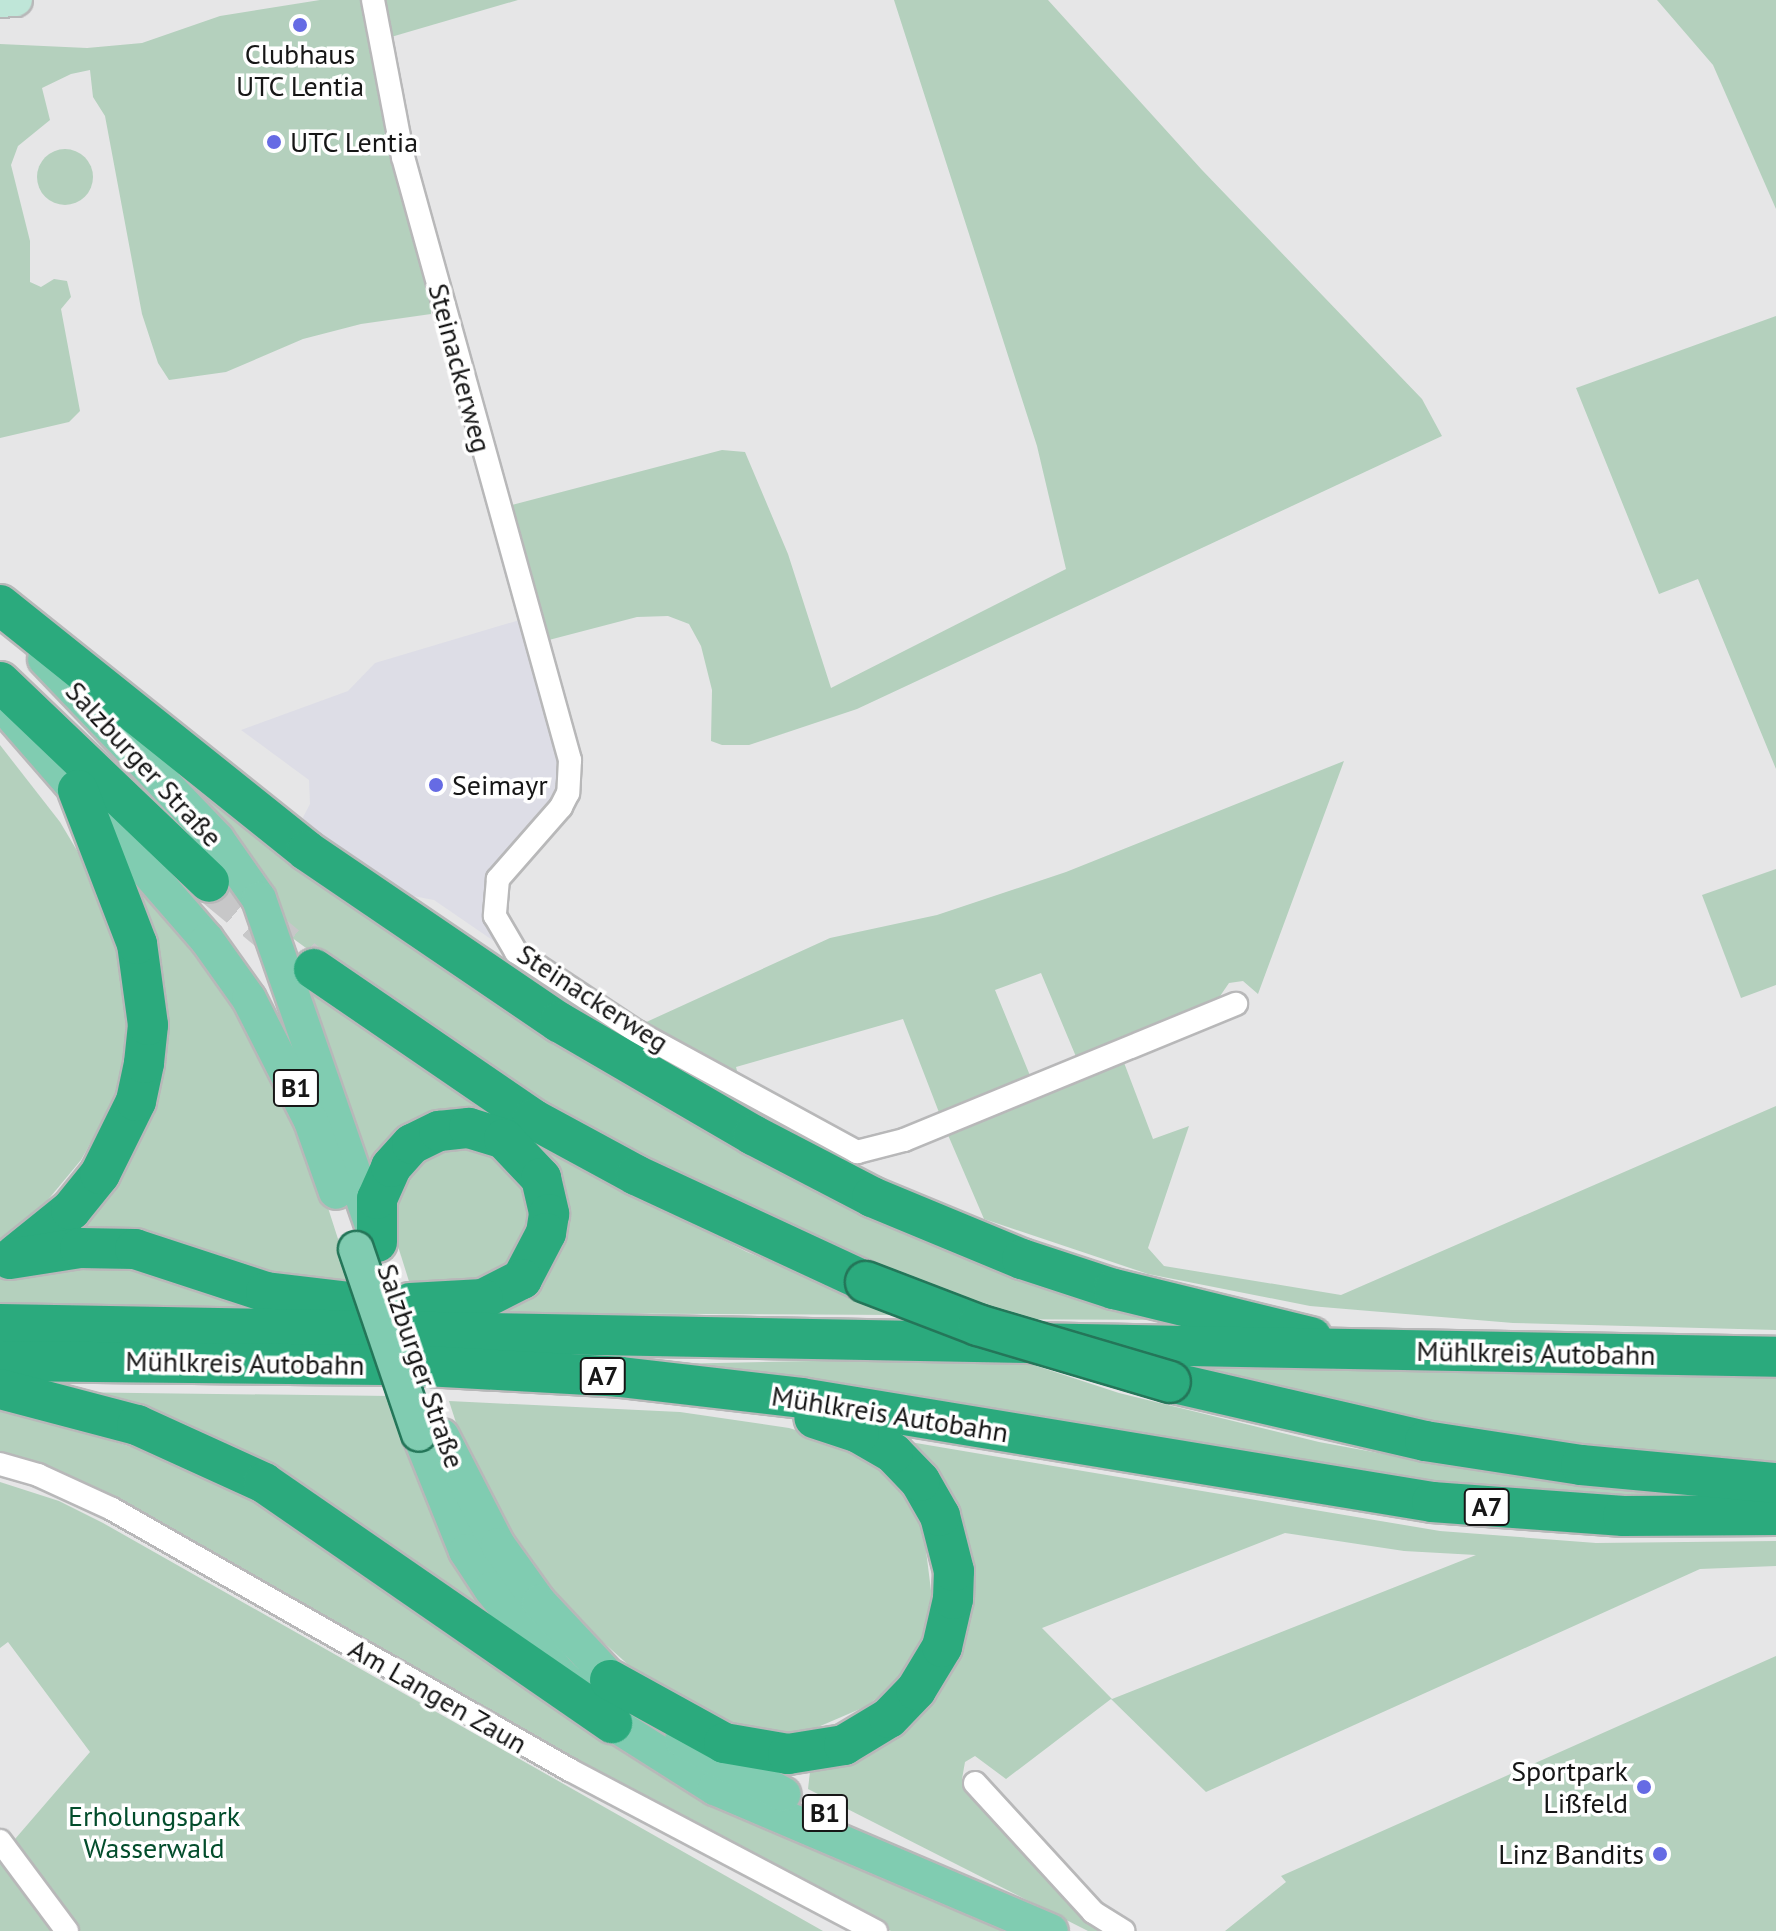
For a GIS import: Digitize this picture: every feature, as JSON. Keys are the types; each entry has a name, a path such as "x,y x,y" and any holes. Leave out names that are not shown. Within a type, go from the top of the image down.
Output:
{"highway":[{"path":"0,605 307,851 559,1022 753,1135 872,1197 1022,1259 1114,1289 1350,1348"},
{"path":"0,682 209,882"},
{"path":"5,1261 71,1210 100,1174 131,1114 144,1063 148,1025 137,944 78,790"},
{"path":"314,969 533,1119 766,1239 978,1325 1170,1382 1425,1441 1581,1465 1776,1483"},
{"path":"5,1261 113,1247 159,1254 299,1299 470,1301 509,1290 522,1279 541,1251 549,1214 541,1178 504,1139 469,1128 439,1131 412,1144 391,1167 377,1199 371,1248"},
{"name":"Mühlkreis Autobahn","path":"0,1324 1776,1357"},
{"name":"Mühlkreis Autobahn","path":"0,1361 408,1365 620,1377 801,1398 1432,1502 1623,1516 1776,1515"},
{"path":"0,1377 459,1384 777,1410 840,1425 876,1443 907,1466 931,1498 949,1542 954,1571 949,1624 930,1672 903,1706 867,1734 806,1753 747,1749 693,1730 610,1680"},
{"path":"0,1389 137,1425 252,1476 371,1552 612,1723"}],"main road":[{"path":"0,1 16,0"},
{"name":"Salzburger Straße","path":"0,612 200,821 246,879 286,970 461,1538 491,1589 559,1674 612,1723 715,1788 1051,1931"},
{"name":"Salzburger Straße","path":"0,703 207,940 249,999 371,1248"},
{"name":"Salzburger Straße","path":"430,1435 498,1545 539,1602 645,1714 691,1746 921,1858 1051,1931"}],"street":[{"name":"Steinackerweg","path":"373,0 407,172 570,760 568,793 561,807 498,879 495,916 516,952 637,1032 857,1152 904,1140 1236,1004"},
{"name":"Am Langen Zaun","path":"0,1464 91,1498 570,1770 876,1931"},
{"path":"975,1783 1093,1912 1124,1931"},
{"path":"0,1841 67,1931"}],"shaded area":[{"name":"Seimayr","path":"523,619 562,755 560,795 508,853 504,948 434,900 392,892 299,825 310,804 309,780 241,730 348,691 375,663"}],"green space":[{"path":"320,0 364,0 432,296 431,314 361,324 303,339 226,372 169,380 158,363 142,314 105,116 93,97 90,70 71,74 42,88 50,120 18,146 11,165 30,241 30,282 41,287 54,279 67,281 71,297 61,309 80,411 69,422 0,438 0,44 87,48 142,43 220,16"},
{"path":"384,0 518,0 391,37"},
{"path":"894,0 1048,0 1202,170 1422,399 1442,436 857,709 749,745 722,745 711,741 712,690 701,646 689,624 668,616 637,617 545,641 504,507 722,450 745,452 788,554 831,688 1066,569 1037,446"},
{"path":"1657,0 1776,0 1776,209 1713,65"},
{"path":"65,149 85,157 93,177 85,197 65,205 45,197 37,177 45,157"},
{"path":"1776,316 1776,769 1698,579 1659,594 1576,388"},
{"path":"105,710 559,1036 1182,1320 989,1319 698,1194 436,1043 291,937 249,869"},
{"path":"0,745 60,822 91,874 111,916 131,1010 126,1061 114,1101 81,1160 42,1207 0,1240"},
{"path":"1344,761 1258,994 1243,981 1229,983 1216,1002 1077,1059 1041,973 995,990 1031,1078 940,1115 903,1019 736,1067 740,1082 642,1024 830,938 937,915 1066,872"},
{"path":"96,825 249,1018 322,1189 355,1292 54,1242 152,1079"},
{"path":"1776,869 1776,985 1741,998 1702,895"},
{"path":"301,969 633,1195 747,1252 898,1315 486,1313 540,1283 558,1253 566,1217 522,1132 375,1165 367,1159"},
{"path":"1123,1060 1153,1139 1189,1126 1148,1248 1164,1266 1341,1295 1776,1106 1776,1330 1513,1323 1310,1306 1148,1274 984,1219 948,1135"},
{"path":"455,1145 481,1147 520,1174 530,1205 530,1229 494,1285 413,1294 396,1240 398,1194 409,1169 429,1152"},
{"path":"111,1259 295,1308 0,1304 0,1275"},
{"path":"1009,1357 1119,1393 1319,1442 1476,1471 1748,1502 1461,1492 621,1365"},
{"path":"1186,1365 1776,1378 1776,1474 1284,1401"},
{"path":"58,1392 390,1396 510,1636"},
{"path":"449,1401 680,1412 789,1428 854,1448 899,1482 922,1519 933,1606 920,1647 899,1680 867,1706 811,1730 783,1733 729,1725 653,1687 554,1598 511,1541 472,1472"},
{"path":"0,1408 162,1456 235,1488 935,1899 1002,1931 891,1931 650,1802 155,1520 74,1479 0,1455"},
{"path":"910,1442 1440,1531 1596,1543 1776,1541 1776,1566 1700,1569 1206,1792 1111,1699 1006,1779 975,1756 965,1762 962,1779 969,1793 1076,1907 1112,1931 1088,1931 808,1789 811,1763 951,1653","holes":["1285,1533 1404,1551 1476,1555 1112,1699 1042,1628"]},
{"name":"Erholungspark Wasserwald","path":"0,1482 59,1501 103,1523 823,1931 0,1931 0,1850 9,1846 90,1752 8,1642 0,1648"},
{"name":"Sportpark Lißfeld","path":"1776,1656 1776,1931 1225,1931 1286,1882 1281,1876"}],"tunnel":[{"path":"209,882 314,969"}],"place":[{"name":"Clubhaus UTC Lentia","path":"300,25"},
{"name":"UTC Lentia","path":"274,142"},
{"name":"Seimayr","path":"436,785"},
{"name":"Sportpark Lißfeld","path":"1644,1787"},
{"name":"Linz Bandits","path":"1660,1854"}]}
